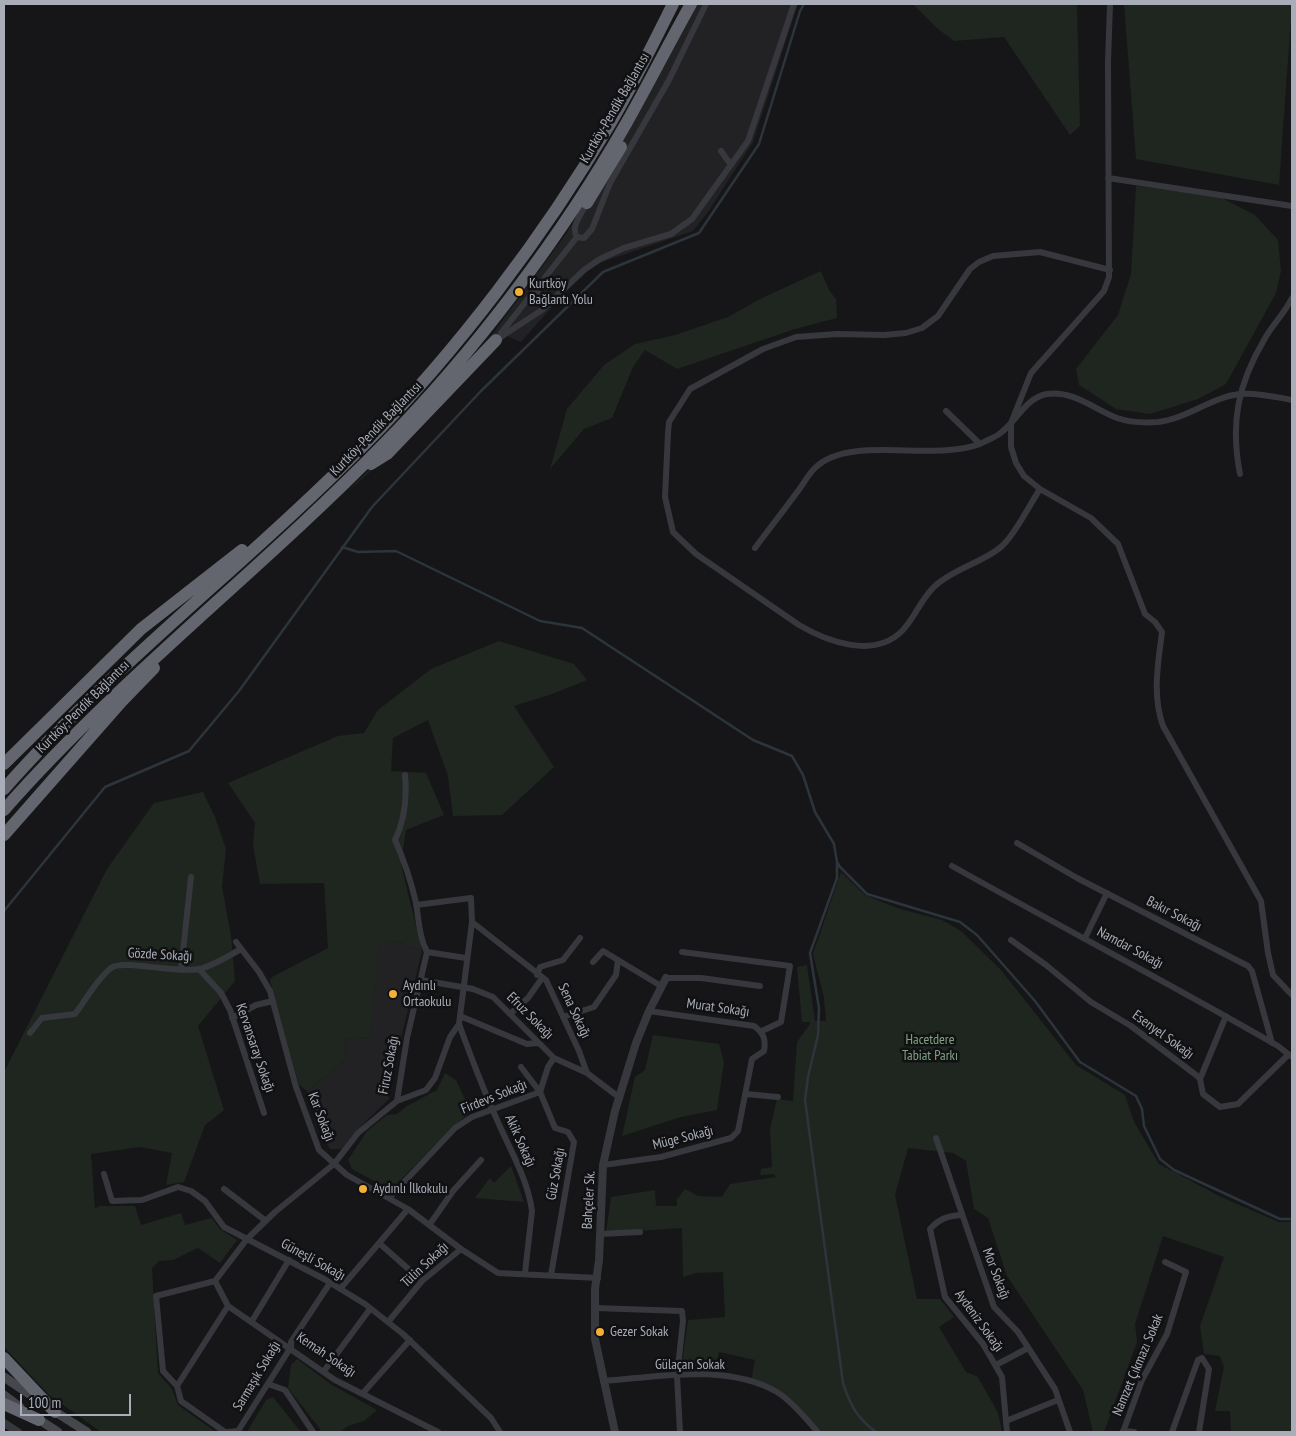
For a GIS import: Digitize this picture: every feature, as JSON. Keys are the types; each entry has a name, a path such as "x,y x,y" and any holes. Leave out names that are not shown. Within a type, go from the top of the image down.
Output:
{"highway":[{"name":"Kurtköy-Pendik Bağlantısı","path":"4,789 110,680 296,510 367,442 459,338 524,253 610,124 673,4"},
{"name":"Kurtköy-Pendik Bağlantısı","path":"4,810 113,696 304,523 424,402 475,342 560,228 626,124 691,4"},
{"path":"587,203 648,100 698,4"},
{"path":"354,474 388,454 496,340"},
{"path":"4,764 141,629 199,582 296,510"},
{"path":"4,835 122,701 149,674 188,627"},
{"path":"4,757 44,724"},
{"path":"4,1358 55,1412"},
{"path":"4,1404 40,1420"}],"main road":[{"path":"4,1377 87,1432"},
{"path":"4,1395 58,1432"}],"street":[{"path":"577,238 584,238 592,229 613,178 669,80 706,4"},
{"path":"496,340 526,322 600,258 624,248 671,234 683,226 695,214 748,141 794,4"},
{"path":"1110,4 1108,178 1110,270 1104,290 1031,373 1011,423 1011,447 1016,463 1024,476 1040,489 1091,518 1118,544 1145,614 1155,622 1162,632 1155,696 1163,726 1261,901 1273,975 1292,995"},
{"path":"721,151 731,165"},
{"path":"1108,178 1292,206"},
{"path":"577,238 574,232 575,227 587,203"},
{"path":"496,340 577,238"},
{"path":"1040,489 1002,546 951,574 935,586 902,631 888,641 872,647 852,645 810,632 696,554 673,532 665,497 669,422 690,390 778,342 815,334 906,333 922,328 938,316 970,268 993,256 1040,252 1110,270"},
{"path":"536,291 547,304"},
{"path":"1240,474 1234,447 1234,422 1244,380 1264,339 1292,298"},
{"path":"755,548 817,466 835,455 863,450 938,452 959,450 980,444 999,434 1036,398 1046,394 1061,394 1079,398 1118,418 1137,423 1160,422 1178,417 1228,396 1241,394 1292,400"},
{"path":"946,411 980,444"},
{"path":"405,775 407,795 400,830 395,840 405,862 416,905 420,940 427,952 466,958"},
{"name":"Bakır Sokağı","path":"1018,844 1107,893 1248,966 1254,980 1272,1043"},
{"name":"Namdar Sokağı","path":"952,866 1226,1016 1290,1056"},
{"path":"181,970 191,878"},
{"path":"1085,938 1107,893"},
{"path":"396,1101 426,1090 435,1078 450,1037 459,1020 472,922 471,898 416,905"},
{"name":"Sena Sokağı","path":"472,922 539,976 552,989 587,1074"},
{"path":"510,1014 528,998 539,976 540,967 563,960 580,938"},
{"name":"Esenyel Sokağı","path":"1011,940 1046,965 1091,1002 1131,1026 1200,1079 1203,1094 1220,1107 1238,1104 1290,1056"},
{"name":"Kar Sokağı","path":"236,942 259,972 272,1000 296,1087 313,1134 320,1150 334,1164 347,1175 408,1208 461,1249 498,1273 598,1278"},
{"path":"199,969 241,949"},
{"path":"593,962 603,951 661,986"},
{"name":"Firuz Sokağı","path":"214,1281 247,1238 334,1164 358,1133 396,1101 407,1038 427,952"},
{"path":"682,952 790,966 781,1022 762,1031"},
{"path":"563,1017 594,1007 616,974 618,960"},
{"name":"Gözde Sokağı","path":"30,1033 42,1018 75,1014 112,967 126,964 181,970 199,969"},
{"name":"Kervansaray Sokağı","path":"199,969 221,993 232,1018 264,1113"},
{"path":"666,978 701,978 760,986"},
{"name":"Bahçeler Sk.","path":"615,1432 595,1339 603,1165 620,1098 649,1011 666,978"},
{"name":"Efruz Sokağı","path":"421,980 462,986 493,997 554,1058 587,1074"},
{"path":"232,1018 256,1005 272,1000"},
{"name":"Murat Sokağı","path":"649,1011 754,1026 762,1031 766,1042 764,1052"},
{"path":"1200,1079 1226,1016"},
{"path":"459,1020 527,1044 538,1043"},
{"name":"Akik Sokağı","path":"459,1020 492,1109 521,1171 531,1201 532,1211 525,1273"},
{"name":"Müge Sokağı","path":"603,1165 661,1157 731,1138 738,1131 752,1059 764,1052"},
{"name":"Firdevs Sokağı","path":"390,1197 454,1128 472,1117 540,1092 548,1067 554,1058"},
{"name":"Güz Sokağı","path":"521,1066 540,1092 555,1128 568,1132 574,1142 552,1275"},
{"path":"587,1074 620,1098"},
{"path":"746,1094 778,1097"},
{"name":"Mor Sokağı","path":"936,1138 994,1307 1018,1332 1055,1389 1070,1432"},
{"path":"430,1224 453,1191 481,1160"},
{"name":"Güneşli Sokağı","path":"104,1174 112,1201 142,1200 178,1187 191,1191 205,1201 224,1227 330,1283 388,1322 410,1340 491,1418 500,1432"},
{"path":"224,1189 266,1221"},
{"path":"340,1289 408,1208"},
{"name":"Aydeniz Sokağı","path":"961,1215 948,1216 937,1222 930,1229 939,1275 945,1296 983,1344 1002,1377 1007,1432"},
{"path":"600,1234 640,1232"},
{"path":"379,1243 422,1281"},
{"name":"Tülin Sokağı","path":"388,1322 422,1281 461,1249"},
{"path":"252,1321 289,1260"},
{"name":"Namzet Çıkmazı Sokak","path":"1123,1432 1142,1380 1168,1334 1186,1272 1165,1262"},
{"path":"214,1281 156,1296 163,1370 177,1386 181,1401 226,1432"},
{"name":"Kemah Sokağı","path":"214,1281 228,1306 291,1347 336,1380 438,1432"},
{"name":"Sarmaşık Sokağı","path":"226,1432 238,1431 291,1347 291,1342 330,1283"},
{"path":"177,1386 228,1306"},
{"path":"595,1308 682,1311 683,1321 677,1376 680,1432"},
{"path":"324,1371 370,1309"},
{"path":"363,1393 410,1340"},
{"path":"996,1365 1028,1348"},
{"path":"1172,1432 1198,1360 1202,1358 1209,1369 1199,1432"},
{"name":"Gülaçan Sokak","path":"603,1381 715,1375 749,1381 778,1392 818,1432"},
{"path":"268,1384 285,1390 313,1432"},
{"path":"1006,1421 1058,1400"},
{"path":"4,1423 18,1432"},
{"path":"422,1432 428,1427"},
{"path":"1123,1432 1134,1432"}],"shaded area":[{"path":"696,4 798,4 753,142 708,212 693,231 605,261 590,268 573,283 521,342 507,336 387,457 347,492 392,447 486,343 566,234 631,126"},
{"path":"397,941 422,951 392,1076 389,1099 356,1131 342,1149 330,1149 320,1132 307,1091 346,1059 345,1039 370,1037 378,943"}],"green space":[{"path":"913,4 1077,4 1080,126 1070,135 1004,37 954,41 938,29"},
{"path":"1124,4 1292,4 1279,185 1136,159"},
{"path":"1136,186 1220,197 1255,215 1278,240 1281,271 1276,293 1226,384 1198,399 1150,414 1116,409 1079,385 1076,369 1118,315 1131,274"},
{"path":"821,271 829,290 836,299 837,318 795,329 677,369 645,350 633,367 612,418 584,429 550,469 567,409 604,365 635,344 675,335 728,317 762,298"},
{"path":"499,641 574,664 587,680 514,706 554,767 502,815 453,816 448,776 428,720 393,738 391,771 426,773 444,815 406,830 401,864 422,951 397,941 379,944 370,1037 345,1039 346,1059 307,1091 299,1085 270,981 272,977 328,948 324,883 260,884 253,845 255,823 228,783 338,736 364,733 378,710 431,669"},
{"path":"203,792 215,817 226,849 222,887 231,935 235,981 198,1026 224,1110 205,1125 184,1182 166,1185 172,1153 140,1147 91,1154 95,1208 100,1206 135,1206 141,1225 181,1213 185,1225 212,1218 220,1229 237,1240 220,1263 198,1248 173,1260 159,1261 152,1268 158,1373 172,1389 178,1405 216,1432 101,1432 49,1395 4,1347 4,1072 107,869 154,803"},
{"name":"Hacetdere Tabiat Parkı","path":"841,872 865,895 897,908 942,920 961,931 1001,970 1076,1065 1125,1095 1134,1122 1159,1164 1221,1197 1279,1222 1292,1222 1292,1432 1231,1432 1230,1411 1215,1411 1224,1367 1220,1356 1204,1354 1200,1326 1224,1257 1163,1236 1135,1324 1137,1342 1104,1432 1093,1432 1083,1390 1007,1276 988,1218 974,1209 966,1161 953,1153 908,1148 895,1195 917,1299 940,1299 954,1317 939,1327 966,1372 978,1377 998,1413 1002,1432 823,1432 781,1391 751,1382 755,1360 719,1352 715,1371 681,1370 688,1320 725,1317 723,1272 696,1273 683,1277 682,1228 606,1233 611,1197 655,1190 656,1206 677,1206 677,1199 685,1189 698,1196 722,1197 730,1184 776,1177 774,1174 760,1175 761,1169 772,1167 770,1129 777,1099 793,1101 797,1042 810,1024 810,1022 802,1022 797,967 807,965 815,1021 826,1021 824,998 813,954"},
{"path":"653,1035 719,1044 724,1062 717,1110 681,1117 622,1136 635,1077 645,1070"},
{"path":"445,1073 456,1080 471,1112 450,1129 396,1185 387,1188 352,1169 348,1160 367,1131 387,1115 397,1114 407,1106 437,1090"},
{"path":"511,1166 524,1202 475,1198 490,1178 494,1183"},
{"path":"297,1359 332,1385 377,1410 364,1421 348,1426 340,1432 319,1432 320,1429 288,1388 291,1365"},
{"path":"273,1397 301,1432 247,1432 266,1400"}],"waterway":[{"path":"4,911 105,787 189,751 239,691 372,507 481,391 603,272 699,233 759,144 800,11 804,4"},
{"path":"342,547 358,552 396,551 540,621 582,628 753,740 792,756 803,775 815,812 834,844 837,862 867,894 960,922 977,935 1035,1001 1080,1062 1136,1096 1142,1109 1144,1126 1160,1159 1174,1170 1280,1219 1292,1219"},
{"path":"837,863 837,878 810,953 819,1008 818,1035 808,1077 805,1100 843,1383 848,1398 855,1410 864,1422 876,1432"}],"place":[{"name":"Kurtköy Bağlantı Yolu","path":"519,292"},
{"name":"Aydınlı Ortaokulu","path":"393,994"},
{"name":"Aydınlı İlkokulu","path":"363,1189"},
{"name":"Gezer Sokak","path":"600,1332"}]}
